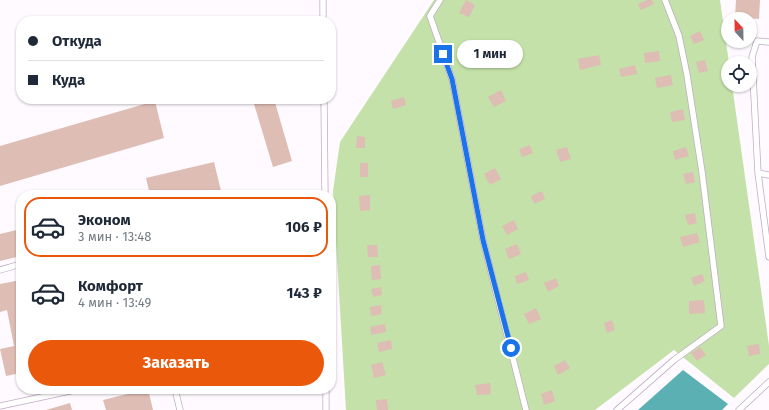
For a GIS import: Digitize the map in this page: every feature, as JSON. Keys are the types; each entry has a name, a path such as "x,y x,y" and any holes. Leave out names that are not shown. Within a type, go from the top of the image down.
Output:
{"lane":[{"path":"323,0 324,16"},
{"path":"440,0 430,16 452,79 483,240 526,410"},
{"path":"617,410 674,360 721,326 702,172 686,75 678,36 665,0"},
{"path":"769,42 757,41 752,56 758,173 769,257"},
{"path":"324,104 325,190"},
{"path":"758,173 769,175"},
{"path":"0,270 16,265"},
{"path":"739,410 769,382"},
{"path":"0,406 56,394"},
{"path":"176,394 180,410"},
{"path":"326,394 326,410"}],"green space":[{"path":"434,0 720,0 722,12 721,48 727,48 728,56 721,56 721,92 733,92 769,346 769,364 734,398 674,350 595,410 346,410 336,242 336,190 333,190 340,142"}],"water":[{"path":"683,370 728,404 722,410 638,410"}],"building":[{"path":"466,0 475,5 469,17 459,13"},
{"path":"647,0 652,0 654,4 641,10 638,4"},
{"path":"736,0 760,0 759,19 757,19 757,12 735,12"},
{"path":"700,31 704,40 694,44 690,36"},
{"path":"487,48 489,59 475,61 473,51"},
{"path":"659,51 660,61 645,63 644,53"},
{"path":"599,55 601,65 580,70 578,59"},
{"path":"705,60 708,71 699,73 696,62"},
{"path":"635,65 637,74 621,77 619,69"},
{"path":"671,75 673,85 657,88 655,78"},
{"path":"501,90 506,101 494,107 488,97"},
{"path":"404,97 406,105 393,109 391,101"},
{"path":"145,104 156,104 164,138 0,186 0,146"},
{"path":"254,104 275,104 292,161 273,167"},
{"path":"683,109 685,120 672,122 670,112"},
{"path":"357,136 365,137 365,148 356,148"},
{"path":"530,145 533,153 522,157 519,149"},
{"path":"567,147 571,159 560,162 556,150"},
{"path":"686,147 689,156 675,160 673,151"},
{"path":"214,162 221,190 149,190 146,178"},
{"path":"360,163 368,163 368,177 360,177"},
{"path":"495,168 501,179 490,185 484,174"},
{"path":"693,172 695,182 686,184 683,174"},
{"path":"542,191 545,199 534,204 531,196"},
{"path":"370,195 370,210 360,211 359,196"},
{"path":"695,213 697,223 688,225 685,215"},
{"path":"514,220 518,229 507,235 502,226"},
{"path":"16,230 16,257 0,261 0,234"},
{"path":"697,233 700,242 683,247 680,237"},
{"path":"517,244 521,254 509,259 505,249"},
{"path":"367,245 377,245 378,257 368,257"},
{"path":"380,265 381,279 372,280 371,266"},
{"path":"526,272 529,280 517,284 515,276"},
{"path":"702,274 705,281 694,286 691,278"},
{"path":"556,278 559,286 548,292 544,283"},
{"path":"16,281 16,374 6,376 0,349 14,346 7,310 0,312 0,284"},
{"path":"381,287 382,295 373,297 371,289"},
{"path":"704,300 705,313 689,314 689,301"},
{"path":"381,305 382,314 371,316 370,307"},
{"path":"536,308 541,319 529,324 524,314"},
{"path":"612,320 615,330 607,333 604,323"},
{"path":"385,324 386,332 371,335 370,327"},
{"path":"391,340 392,349 379,352 377,343"},
{"path":"759,344 760,354 749,356 747,346"},
{"path":"700,347 706,355 697,361 691,353"},
{"path":"565,360 570,368 558,375 554,366"},
{"path":"382,362 386,375 374,378 371,365"},
{"path":"490,383 491,394 477,395 475,385"},
{"path":"552,390 555,401 544,405 541,394"},
{"path":"128,394 149,394 153,410 106,410 103,400"},
{"path":"387,399 388,410 377,410 376,400"},
{"path":"70,403 72,410 46,410"}],"route":[{"path":"443,54 452,79 483,240 511,348"}]}
